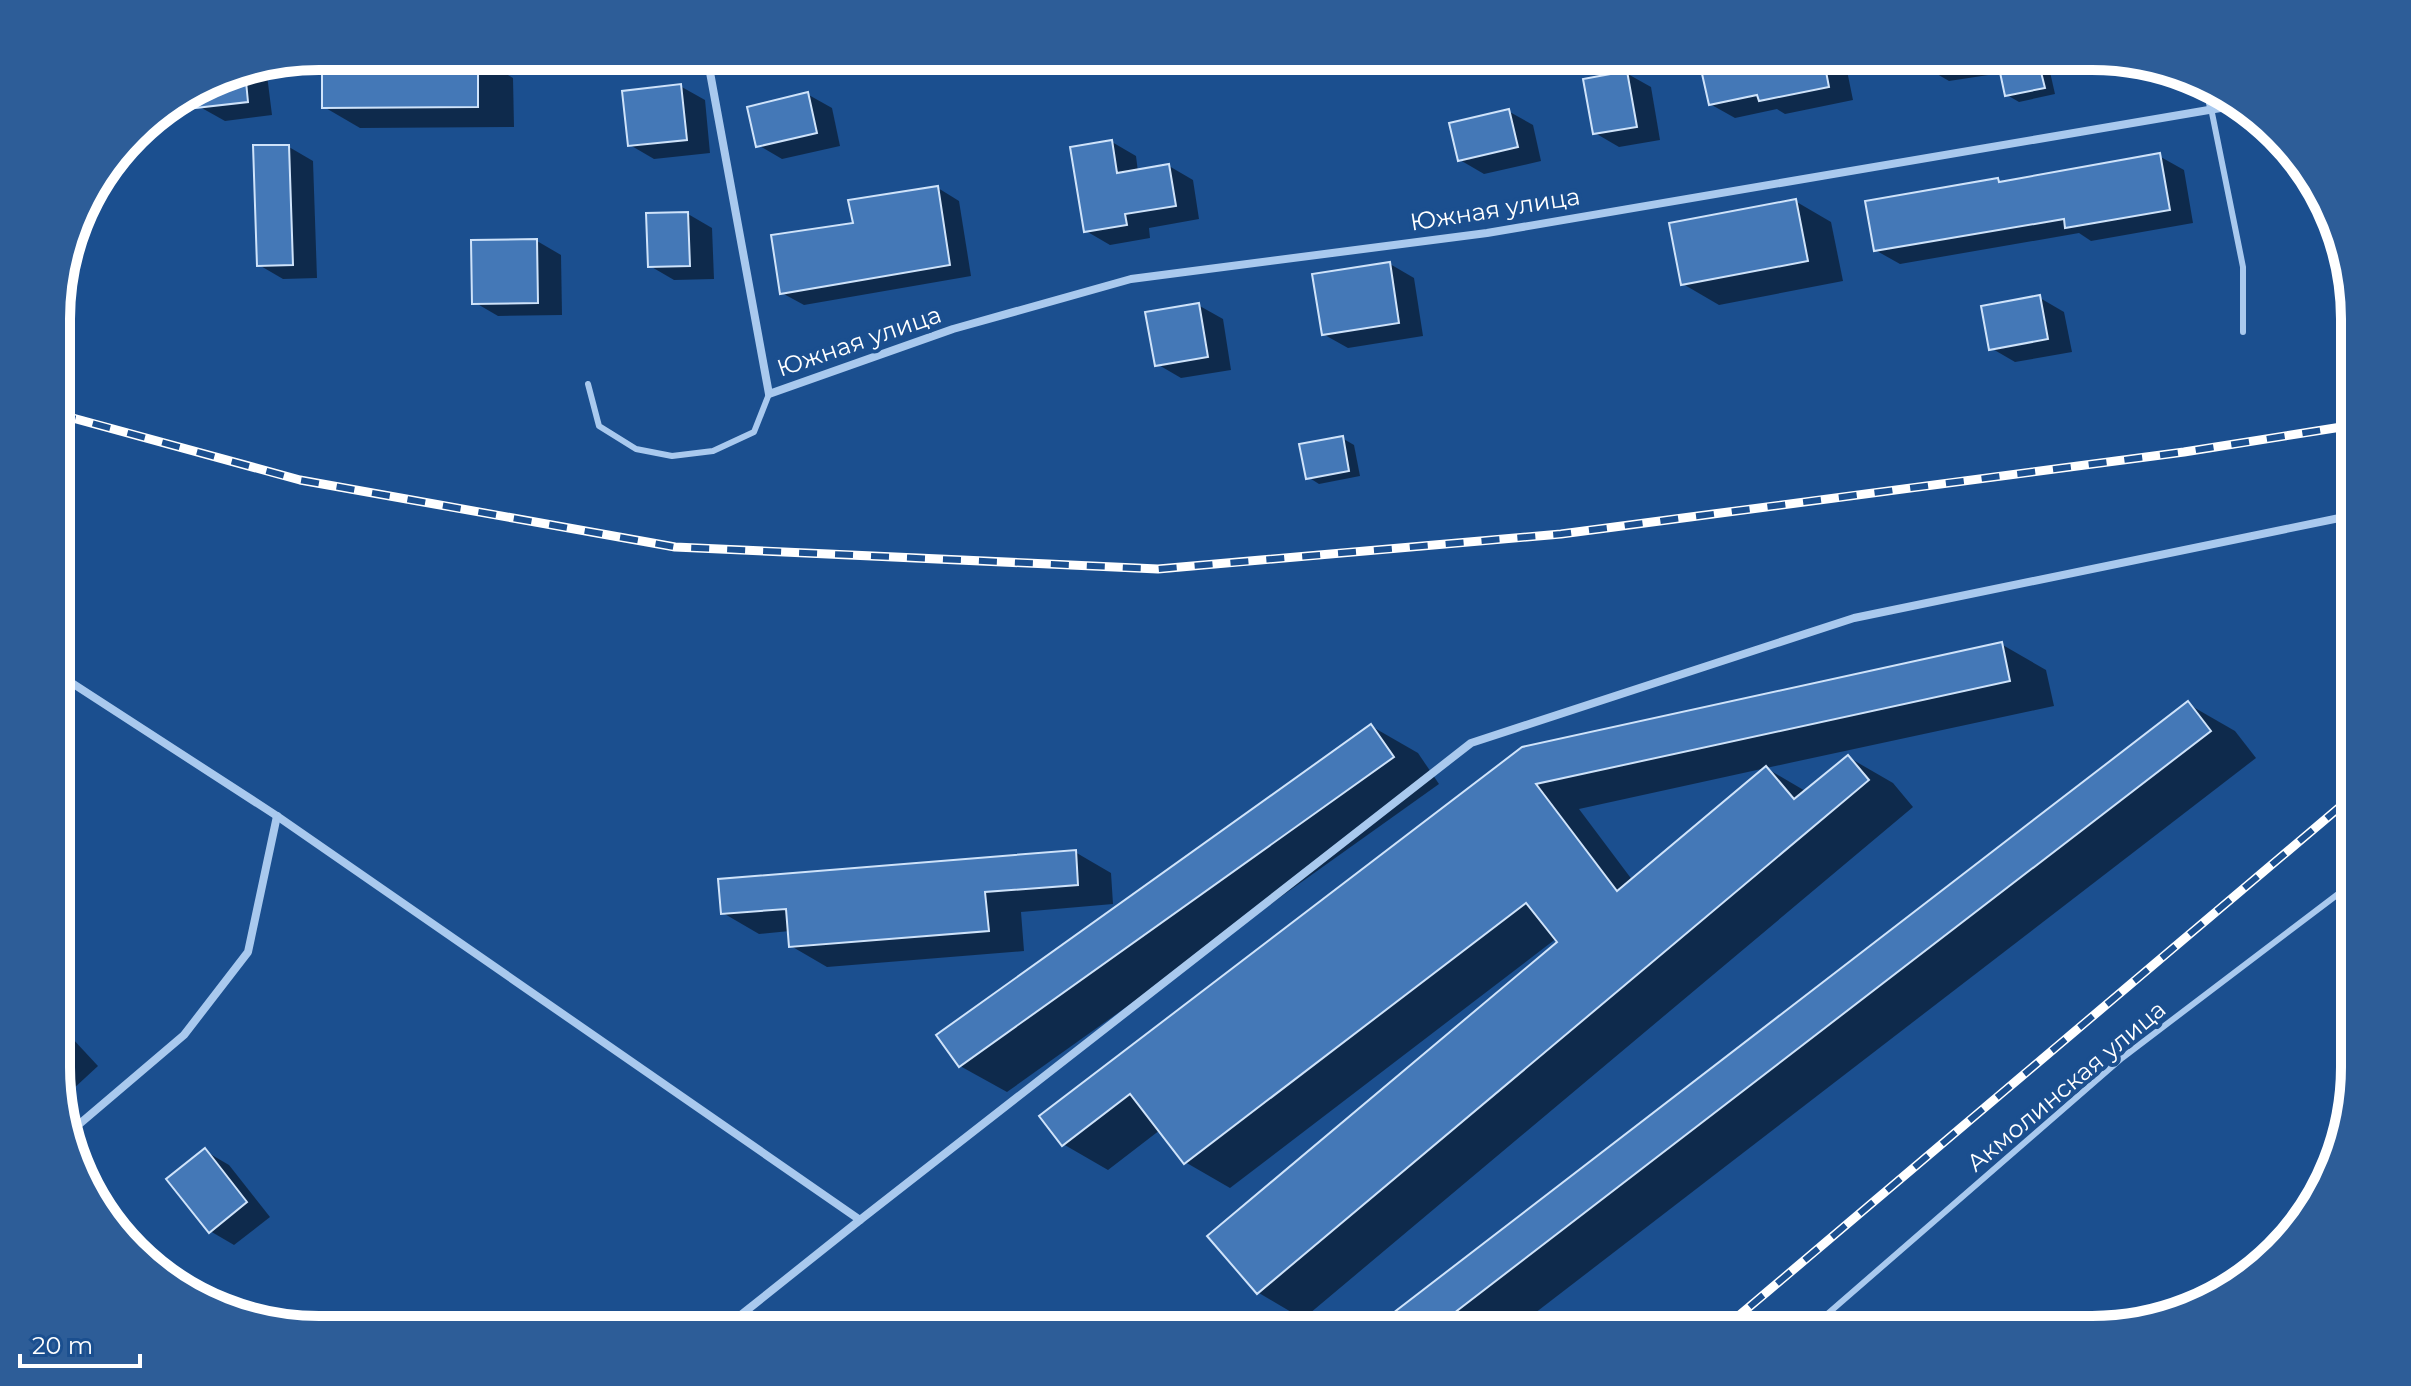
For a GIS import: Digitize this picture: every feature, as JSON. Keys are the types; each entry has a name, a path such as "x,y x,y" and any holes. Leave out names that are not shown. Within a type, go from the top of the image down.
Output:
{"street":[{"path":"710,70 769,394"},
{"path":"2209,100 2211,108"},
{"name":"Южная улица","path":"769,394 953,329 1131,279 1487,233 2222,107"},
{"path":"740,1316 1471,743 1854,618 2340,518"},
{"path":"70,682 277,816 860,1220"},
{"path":"77,1126 184,1035 248,952 277,816"}],"lane":[{"path":"2211,108 2243,267 2243,332"},
{"path":"588,384 599,426 636,449 672,456 713,451 754,432 769,394"},
{"name":"Акмолинская улица","path":"1826,1315 2122,1058 2340,893"}],"building":[{"path":"322,70 478,70 478,107 322,108"},
{"path":"1701,70 1826,70 1829,87 1759,101 1757,95 1709,105"},
{"path":"1999,70 2040,70 2045,88 2005,96"},
{"path":"1627,71 1637,127 1593,134 1583,79"},
{"path":"246,81 248,102 186,109"},
{"path":"681,84 687,140 628,146 622,91"},
{"path":"808,92 817,133 756,147 747,107"},
{"path":"1509,109 1518,147 1458,161 1449,123"},
{"path":"1112,140 1117,173 1169,164 1176,206 1125,214 1127,225 1084,232 1070,147"},
{"path":"253,145 289,145 293,265 257,266"},
{"path":"2160,153 2170,210 2065,228 2064,219 1874,251 1865,201 1998,178 1999,182"},
{"path":"938,186 950,265 780,294 771,235 853,223 848,200"},
{"path":"1796,199 1808,261 1681,285 1669,223"},
{"path":"688,212 690,266 648,267 646,213"},
{"path":"537,239 538,303 472,304 471,240"},
{"path":"1390,262 1399,323 1322,335 1312,274"},
{"path":"2040,295 2048,339 1989,350 1981,306"},
{"path":"1199,303 1208,357 1155,366 1145,312"},
{"path":"1343,436 1349,471 1306,479 1299,444"},
{"path":"2002,642 2010,681 1536,784 1617,891 1766,766 1794,799 1848,755 1869,780 1257,1294 1207,1236 1557,942 1526,903 1184,1164 1130,1094 1062,1146 1039,1116 1522,747"},
{"path":"2188,701 2211,731 1451,1315 1390,1315"},
{"path":"1371,724 1394,757 959,1067 936,1035"},
{"path":"1076,850 1078,885 985,892 989,931 789,947 786,909 721,914 718,879"},
{"path":"205,1148 247,1202 209,1233 166,1179"}],"railway":[{"path":"70,417 300,480 675,547 1158,569 1561,534 2184,452 2340,427"},
{"path":"1739,1315 2340,807"}]}
